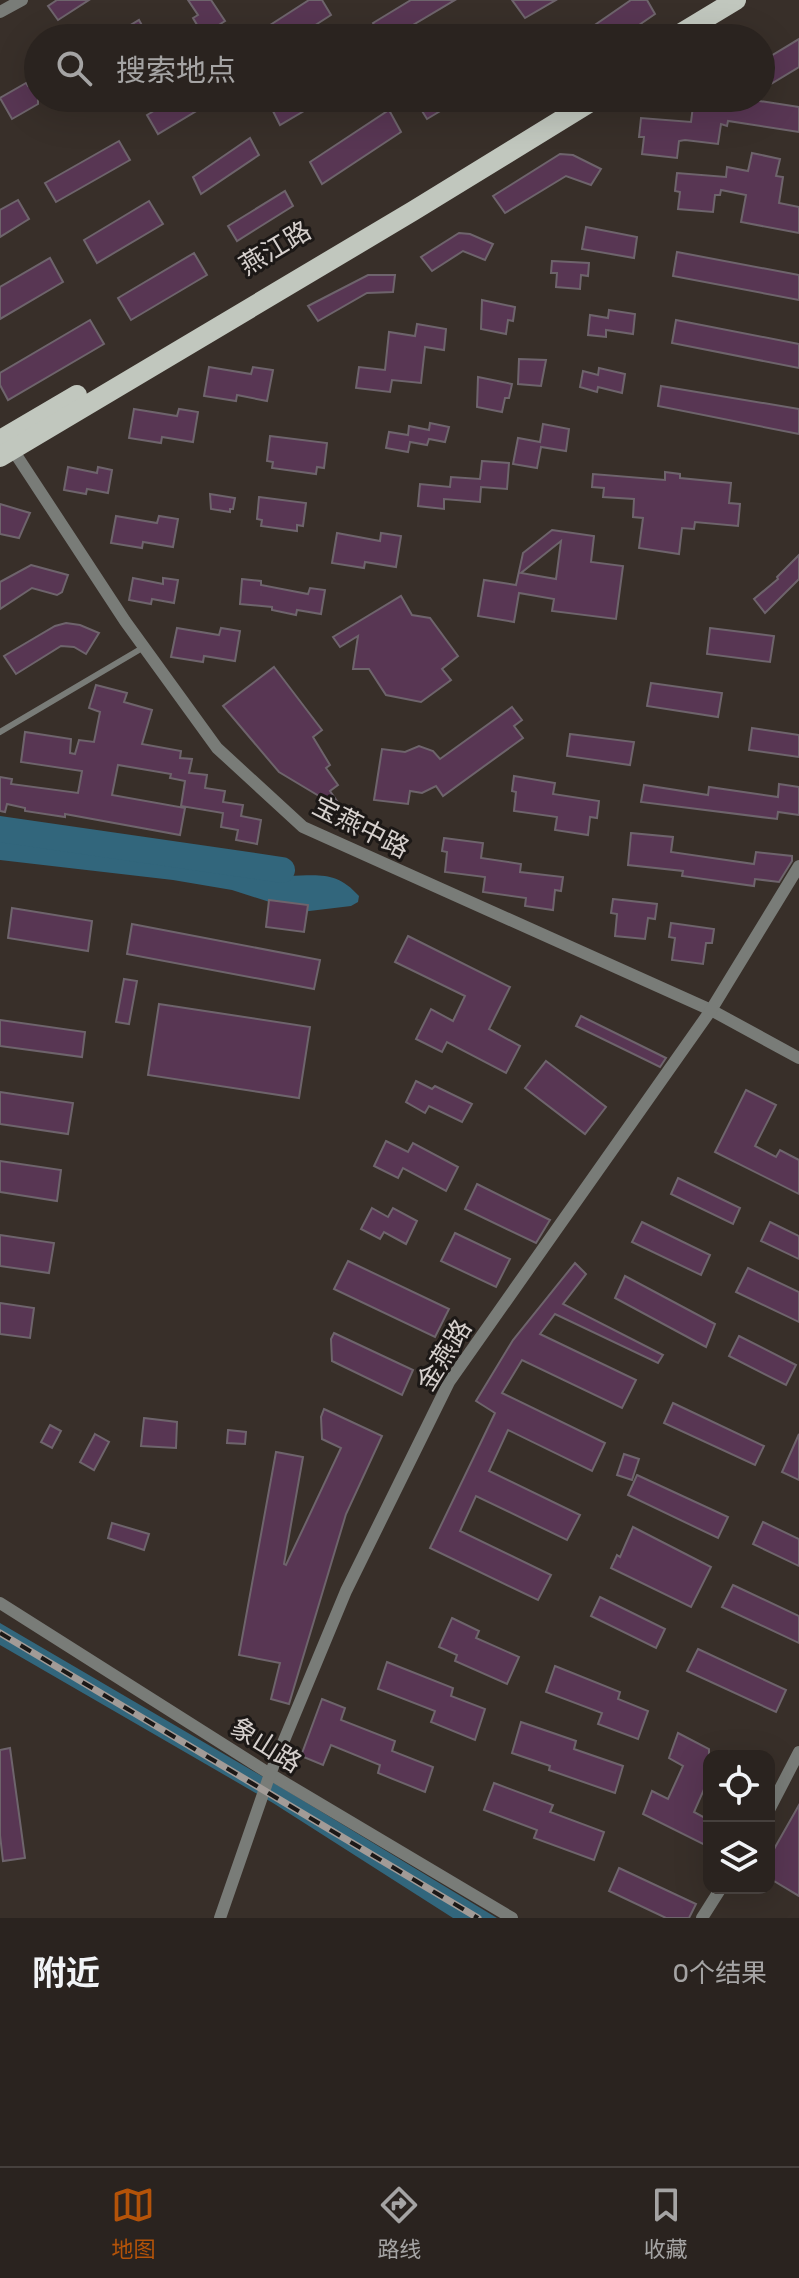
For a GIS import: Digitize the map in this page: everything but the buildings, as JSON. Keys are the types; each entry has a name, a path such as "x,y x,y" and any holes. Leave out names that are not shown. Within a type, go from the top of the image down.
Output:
{"main road":[{"path":"696,24 736,0"},
{"path":"715,24 754,0"},
{"name":"燕江路","path":"4,443 552,112"},
{"path":"4,443 413,211 574,112"}],"street":[{"path":"0,12 22,0"},
{"name":"宝燕中路","path":"4,443 217,748 303,827 711,1010 799,1058"},
{"name":"金燕路","path":"220,1918 270,1774 346,1591 449,1382 711,1010 799,866"},
{"name":"象山路","path":"0,1603 270,1774 512,1918"},
{"path":"775,1798 799,1752"},
{"path":"702,1918 717,1894"}],"lane":[{"path":"0,732 144,647"}],"water":[{"path":"0,836 288,876 327,876 351,888 359,896 358,902 351,906 301,912 232,890 0,860"},
{"path":"0,1623 497,1918 453,1918 273,1803 0,1645"}],"waterway":[{"path":"0,829 282,870"}],"railway":[{"path":"0,1633 478,1918"}]}
